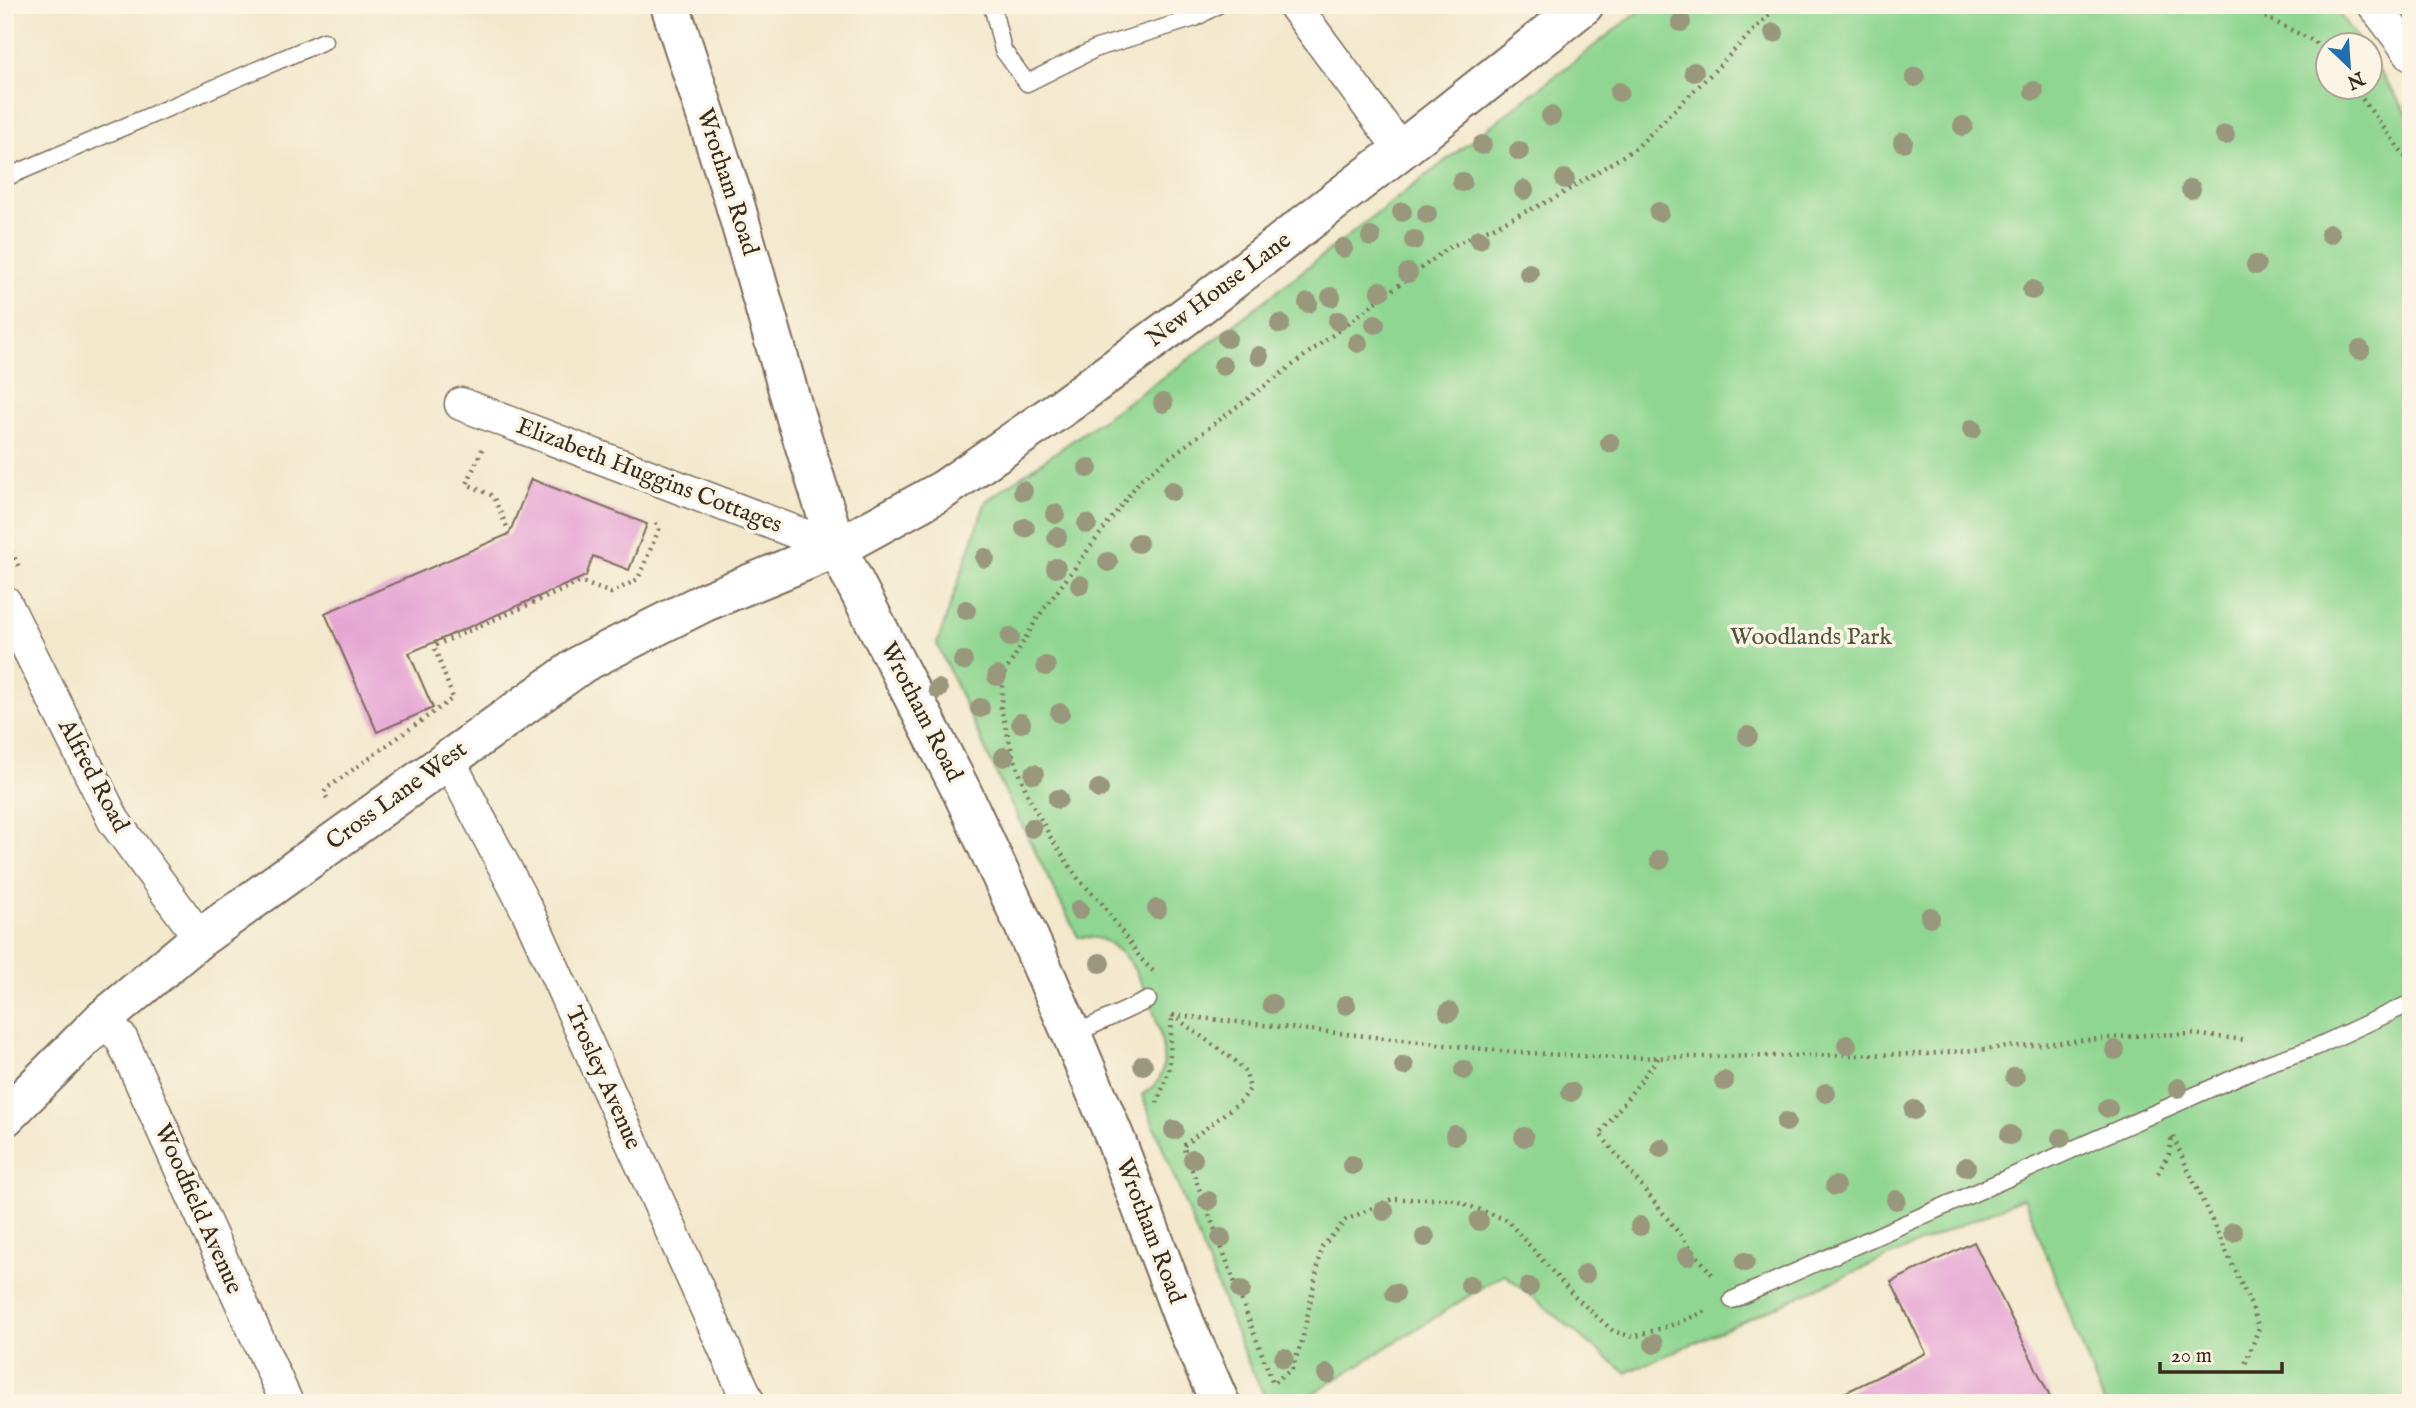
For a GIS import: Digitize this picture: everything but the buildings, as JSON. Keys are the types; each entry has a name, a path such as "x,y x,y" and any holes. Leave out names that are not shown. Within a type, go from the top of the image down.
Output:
{"street":[{"name":"Wrotham Road","path":"670,5 734,201 796,418 837,548 962,792 1072,1035 1185,1323 1220,1403"},
{"path":"1294,5 1401,150"},
{"name":"New House Lane","path":"837,548 943,490 1068,404 1401,150 1584,5"},
{"path":"2374,5 2411,54"},
{"name":"Elizabeth Huggins Cottages","path":"461,404 837,548"},
{"name":"Cross Lane West","path":"5,1117 102,1020 200,938 583,663 705,602 837,548"},
{"name":"Alfred Road","path":"5,602 114,821 200,938"},
{"name":"Trosley Avenue","path":"448,759 528,912 749,1403"},
{"name":"Woodfield Avenue","path":"102,1020 121,1038 287,1403"}],"lane":[{"path":"992,5 1003,50 1027,83 1097,48 1195,18 1218,5"},
{"path":"5,178 324,41"},
{"path":"1072,1035 1148,1000"},
{"path":"1732,1300 2266,1064 2316,1047 2411,1003"},
{"path":"2298,1054 2304,1070"}],"path":[{"path":"1156,974 1141,959 1101,902 1079,880 1051,838 1028,796 1012,752 1001,708 1003,676 1038,617 1141,480 1448,248 1555,198 1636,148 1778,5"},
{"path":"2240,5 2314,41"},
{"path":"2364,102 2411,164"},
{"path":"486,440 467,484 493,496 507,527"},
{"path":"330,803 324,793 326,789 453,698 434,646 581,582 611,593 638,579 659,528 650,515"},
{"path":"5,539 23,576"},
{"path":"1172,1014 1238,1063 1246,1073 1250,1089 1242,1100 1183,1146 1273,1383 1293,1369 1302,1341 1322,1247 1346,1220 1392,1199 1451,1199 1507,1220 1574,1296 1613,1331 1633,1337 1681,1322 1732,1300 1600,1134 1658,1058"},
{"path":"1172,1014 1511,1052 1658,1058 1928,1054 2145,1035 2193,1034 2248,1040"},
{"path":"1157,1103 1169,1072 1172,1014"},
{"path":"2158,1173 2169,1154 2172,1135 2252,1307 2259,1328 2244,1367"}],"green space":[{"name":"Woodlands Park","path":"1647,5 2329,5 2352,32 2314,32 2314,102 2384,102 2384,78 2411,119 2411,1403 2104,1403 2024,1197 1626,1373 1504,1274 1298,1403 1268,1403 1245,1356 1142,1095 1157,1082 1163,1064 1160,1032 1148,997 1133,967 1120,952 1103,940 1078,937 1002,786 937,644 986,501 1189,359"}]}
